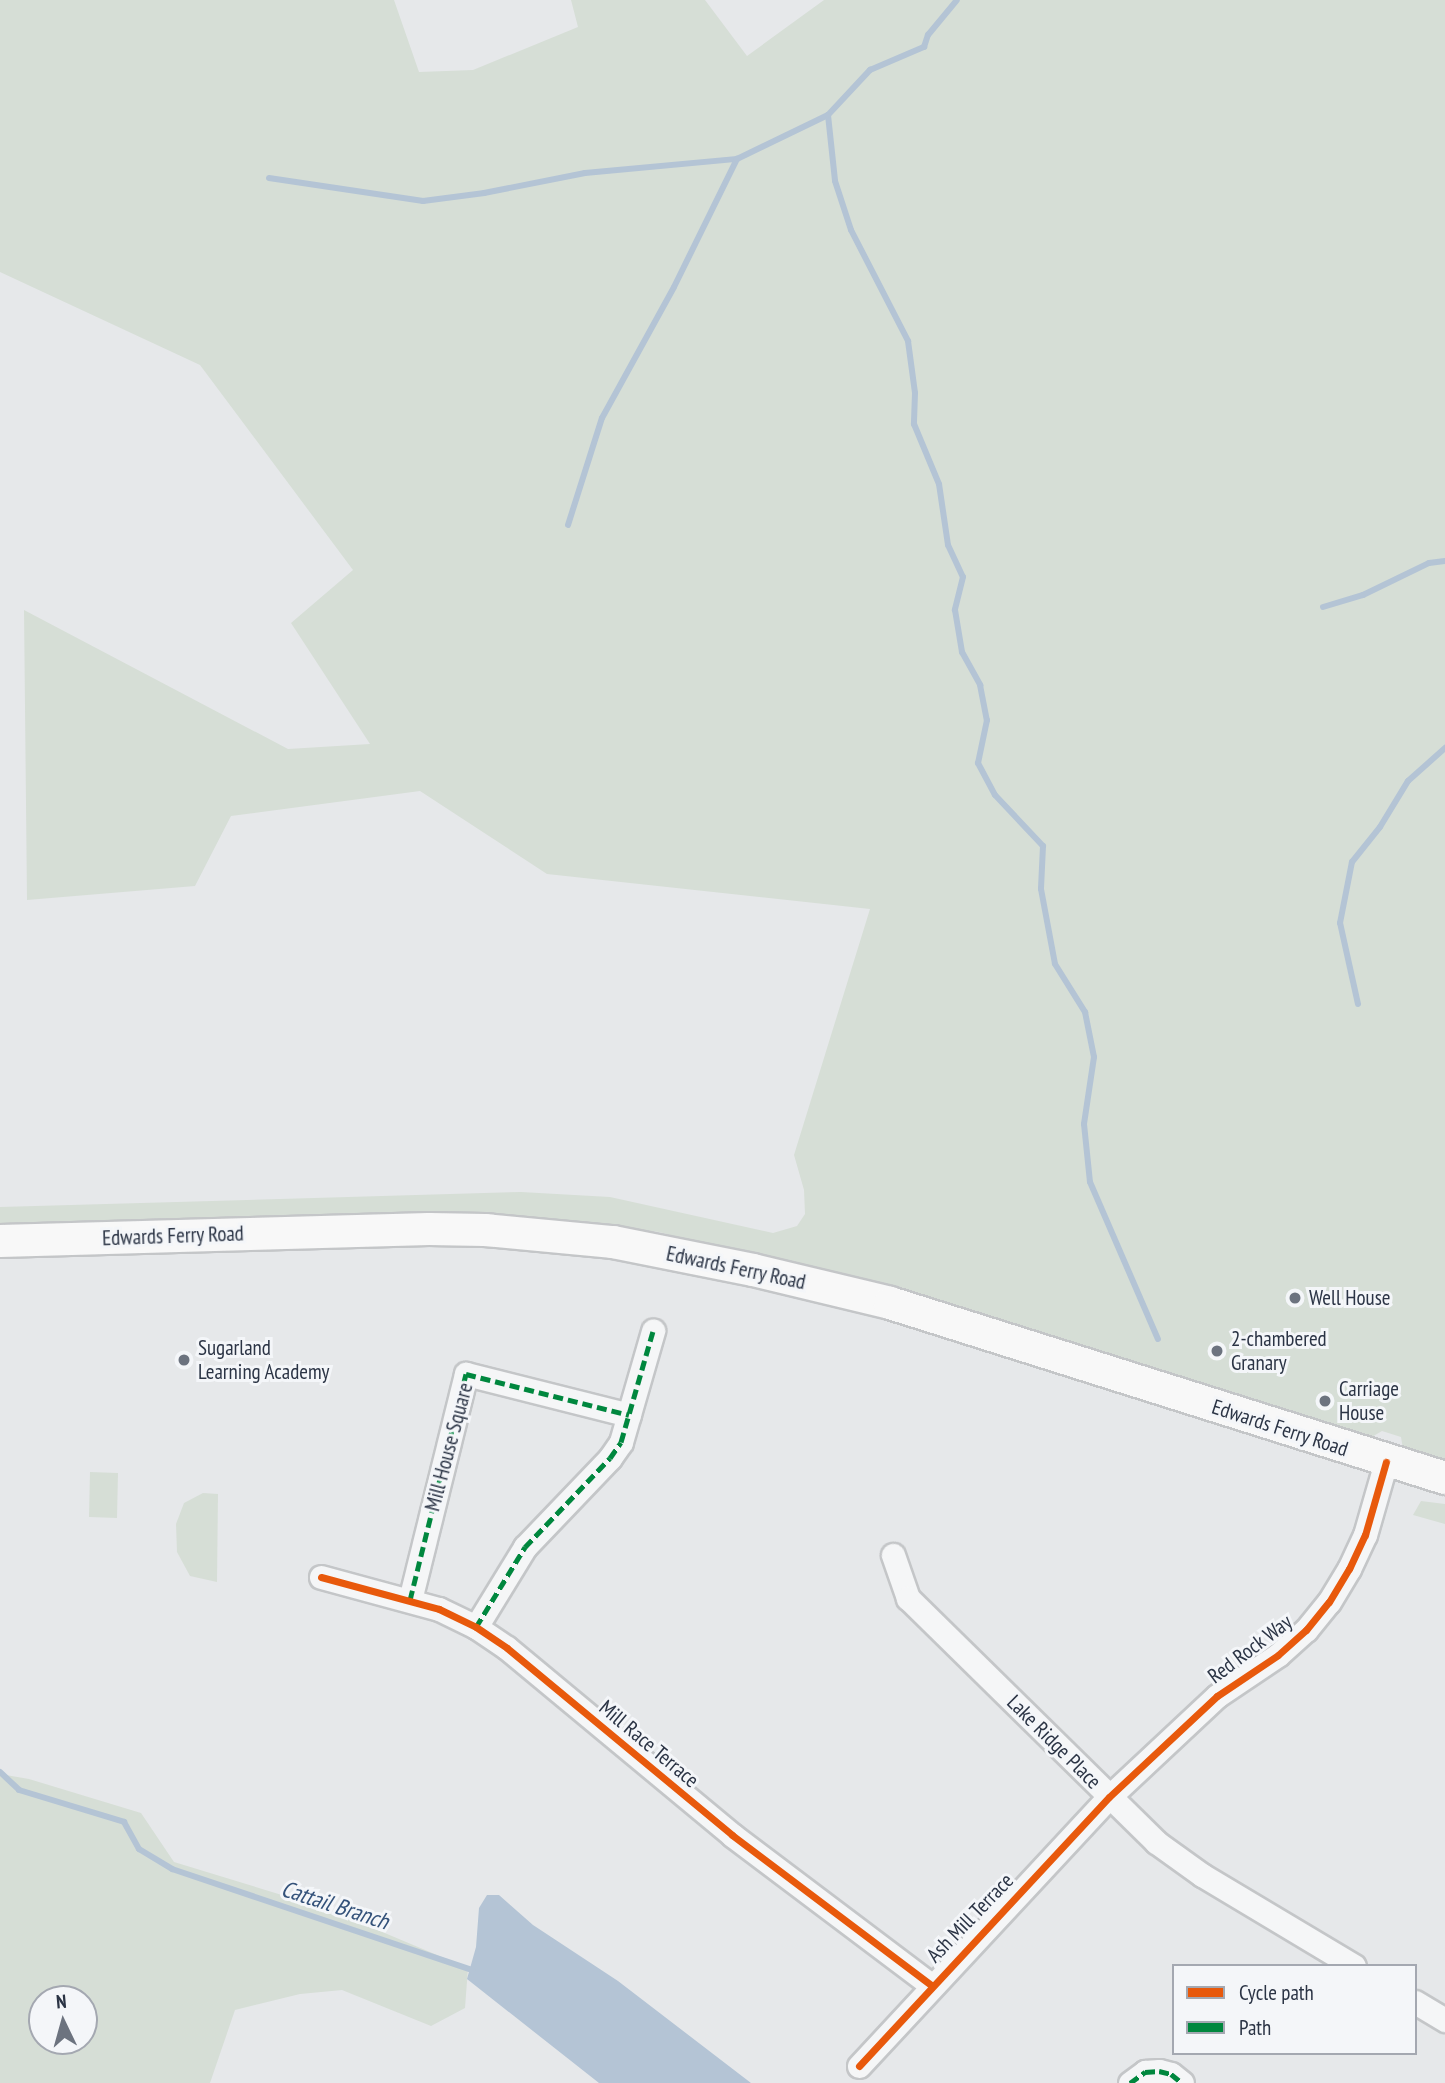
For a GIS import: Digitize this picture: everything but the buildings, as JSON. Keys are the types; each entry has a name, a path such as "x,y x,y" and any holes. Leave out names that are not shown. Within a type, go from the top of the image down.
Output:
{"main road":[{"name":"Edwards Ferry Road","path":"0,1241 429,1229 485,1230 613,1242 753,1270 890,1303 1386,1462 1445,1478"}],"street":[{"path":"476,1627 526,1547 610,1458 621,1442 653,1331"},
{"name":"Mill House Square","path":"410,1600 466,1374 629,1415"},
{"name":"Red Rock Way","path":"1110,1797 1217,1696 1288,1646 1329,1602 1365,1535 1386,1462"},
{"name":"Lake Ridge Place","path":"893,1555 908,1598 1156,1842 1202,1875 1351,1964"},
{"name":"Mill Race Terrace","path":"321,1577 439,1609 476,1627 507,1648 732,1835 931,1985"},
{"name":"Ash Mill Terrace","path":"859,2066 931,1985 1110,1797"},
{"path":"1417,2004 1445,2020"},
{"path":"1130,2083 1145,2072 1159,2071 1171,2074 1182,2083"}],"shaded area":[{"path":"0,0 394,0 419,72 473,70 578,27 571,0 705,0 747,56 824,0 1445,0 1445,1463 1403,1449 1401,1437 1382,1431 1370,1438 756,1257 659,1232 558,1219 419,1215 0,1228 0,1207 521,1192 610,1197 773,1233 797,1226 805,1214 804,1190 794,1155 870,909 547,874 420,791 231,816 195,886 27,900 24,610 288,749 370,744 291,623 353,570 200,365 0,272"},
{"path":"90,1472 118,1473 117,1518 89,1517"},
{"path":"203,1493 218,1494 217,1582 190,1576 177,1552 176,1524 184,1503"},
{"path":"1421,1501 1445,1504 1445,1524 1413,1515"},
{"path":"0,1774 29,1779 141,1813 174,1862 285,1896 368,1926 468,1968 465,2008 431,2026 342,1990 300,1994 235,2010 210,2083 0,2083"}],"water":[{"path":"487,1895 499,1895 533,1925 618,1981 751,2083 599,2083 467,1979 476,1947 479,1908"}],"waterway":[{"path":"568,525 602,418 674,287 737,159 828,115 870,70 924,47 928,35 957,0"},
{"path":"828,115 835,181 851,230 908,341 915,393 914,424 939,484 948,545 963,577 955,610 962,652 980,685 987,720 978,763 995,795 1043,846 1041,889 1055,964 1085,1012 1094,1057 1084,1124 1090,1182 1158,1339"},
{"path":"269,178 423,201 484,193 585,173 737,159"},
{"path":"1323,607 1363,595 1429,563 1445,561"},
{"path":"1358,1004 1340,923 1352,862 1380,827 1408,781 1445,748"},
{"name":"Cattail Branch","path":"0,1772 19,1790 124,1822 139,1849 172,1869 472,1970"}],"marked path":[{"path":"476,1627 525,1547 610,1458 621,1442 653,1331"},
{"path":"410,1600 466,1374 629,1415"},
{"path":"1130,2083 1145,2072 1159,2071 1171,2074 1182,2083"}],"cycle path":[{"path":"859,2066 1109,1797 1217,1696 1278,1655 1306,1630 1329,1602 1349,1569 1365,1535 1386,1462"},
{"path":"321,1577 439,1609 476,1627 507,1648 732,1835 931,1985"}],"place":[{"name":"Well House","path":"1295,1298"},
{"name":"2-chambered Granary","path":"1217,1351"},
{"name":"Sugarland Learning Academy","path":"184,1360"},
{"name":"Carriage House","path":"1325,1401"}]}
